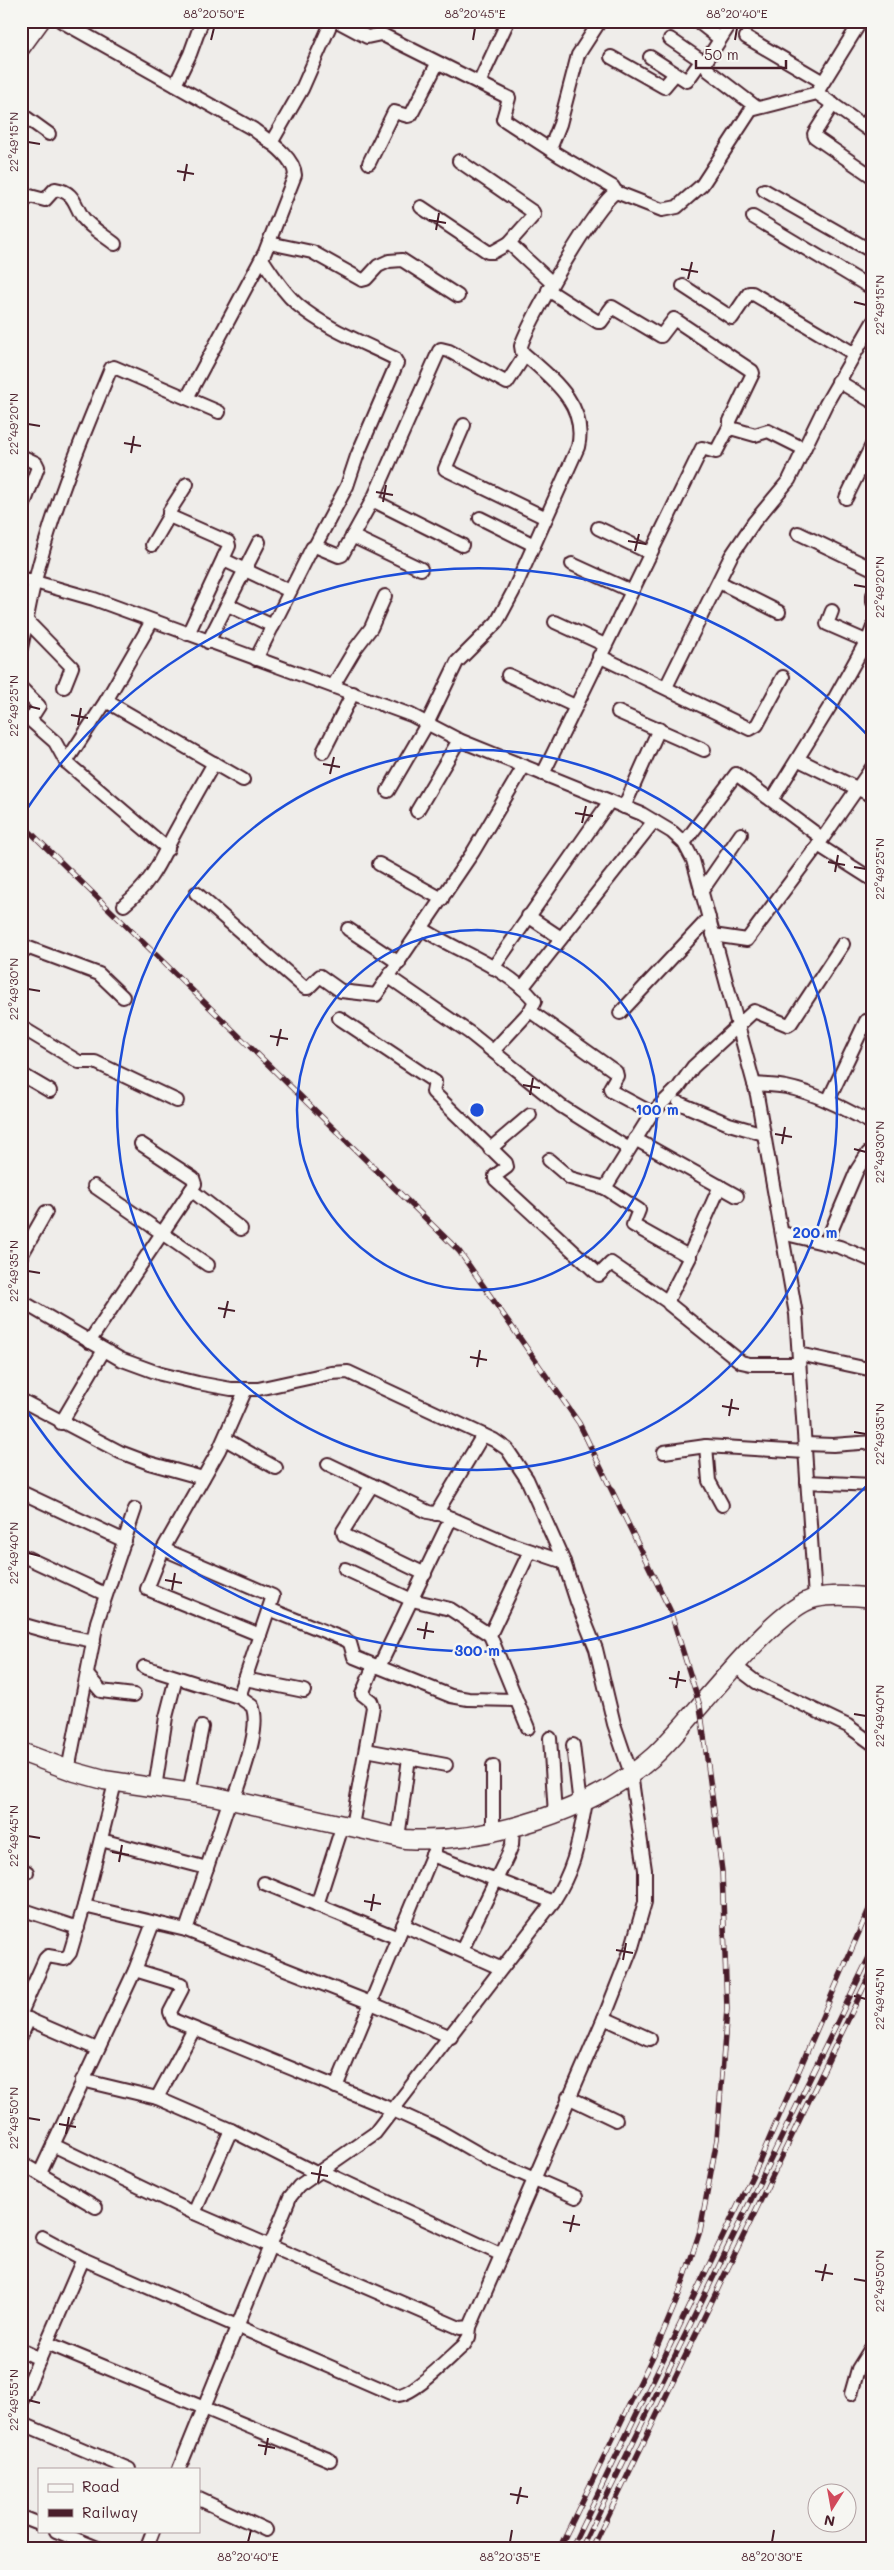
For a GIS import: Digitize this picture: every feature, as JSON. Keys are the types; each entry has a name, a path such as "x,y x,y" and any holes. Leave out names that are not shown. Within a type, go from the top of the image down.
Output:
{"street":[{"path":"21,47 40,21"},
{"path":"61,21 253,130 271,143 291,164 295,176 262,259 187,398"},
{"path":"175,85 190,54 202,21"},
{"path":"271,143 302,89 332,21"},
{"path":"337,21 367,37 381,34 437,64 509,98 503,119 613,187 616,192 662,210 677,206 702,185 746,115 756,106 820,88 861,21"},
{"path":"480,83 508,21"},
{"path":"550,149 560,124 578,55 600,21"},
{"path":"650,57 687,81 732,21"},
{"path":"700,22 720,39"},
{"path":"746,37 820,88 833,104 868,129 873,114"},
{"path":"670,38 703,62 709,71 756,106"},
{"path":"611,57 664,87 675,74"},
{"path":"369,163 394,112 408,116 411,115 437,64"},
{"path":"833,104 814,134 815,137 873,177"},
{"path":"21,108 24,116 49,134"},
{"path":"421,207 488,252 492,252 509,243 534,215 533,212 459,161"},
{"path":"21,204 30,196 45,200 55,189 61,190 76,201 84,219 115,244"},
{"path":"764,190 838,234 873,252"},
{"path":"388,791 427,724 457,662 496,622 513,592 578,447 580,432 573,407 564,392 525,355 521,349 522,342 550,286 572,250 616,192"},
{"path":"753,217 873,289"},
{"path":"269,243 312,252 362,280 366,279 378,266 389,261 402,260 458,296"},
{"path":"509,243 550,286 598,322 601,322 612,307 661,336 674,319 752,370 753,373 730,421 730,429 716,452 702,448 543,774"},
{"path":"256,659 312,548 315,546 347,486 357,456 397,363 394,358 327,324 299,306 288,295 262,259"},
{"path":"683,286 732,318 749,293 752,293 853,353"},
{"path":"666,687 741,540 789,480 838,381 873,322"},
{"path":"315,546 341,556 372,500 439,351 442,349 449,351 507,383 525,355"},
{"path":"21,648 35,581 62,490 111,368 114,367 219,412"},
{"path":"838,381 873,402"},
{"path":"464,425 445,467 446,470 546,518"},
{"path":"730,429 754,435 768,430 804,449"},
{"path":"846,498 873,443"},
{"path":"21,456 36,463 38,467 21,512"},
{"path":"152,545 169,516 169,512 187,484"},
{"path":"372,500 462,545"},
{"path":"169,516 228,542 230,546 188,634"},
{"path":"480,518 534,546"},
{"path":"598,528 650,553"},
{"path":"798,533 873,569"},
{"path":"352,536 422,568"},
{"path":"208,642 259,542"},
{"path":"224,557 226,561 290,591"},
{"path":"572,564 631,591"},
{"path":"21,578 94,599 208,642 353,693 427,724 459,740 624,806 654,821 684,843 693,860 754,1084 782,1233 796,1314 815,1598"},
{"path":"719,582 779,612"},
{"path":"873,595 873,602"},
{"path":"333,686 354,650 371,628 384,596"},
{"path":"228,605 273,626"},
{"path":"832,611 827,624 869,641"},
{"path":"27,621 72,667 64,688"},
{"path":"66,762 106,701 152,621"},
{"path":"555,622 666,687 750,730 757,726 783,677"},
{"path":"772,800 799,760 869,641 873,627"},
{"path":"508,675 575,706"},
{"path":"21,688 38,706 30,720 55,742 66,762 168,849"},
{"path":"323,752 353,693"},
{"path":"106,701 242,780"},
{"path":"618,712 704,750"},
{"path":"624,806 660,729"},
{"path":"417,811 459,740"},
{"path":"799,760 873,796"},
{"path":"124,905 148,882 214,763"},
{"path":"196,893 306,988 320,976 341,991 374,995 423,929 524,766"},
{"path":"713,935 747,940 820,842 873,766"},
{"path":"684,843 734,774 772,800 820,842 873,880"},
{"path":"494,968 528,916 610,801"},
{"path":"522,988 654,821"},
{"path":"702,892 741,834"},
{"path":"380,864 442,899"},
{"path":"528,916 561,938"},
{"path":"620,1013 709,918"},
{"path":"348,929 399,963"},
{"path":"423,929 494,968 522,988 535,1001 530,1011 492,1051"},
{"path":"605,1188 652,1114 678,1088 693,1067 737,1024 756,1011 788,1025 791,1023 843,944"},
{"path":"21,945 99,974 123,997"},
{"path":"389,977 441,1012 568,1111 737,1196"},
{"path":"530,1011 616,1072 617,1076 610,1088 611,1091 652,1114"},
{"path":"339,1018 434,1082 432,1092 507,1165 495,1179 598,1275 611,1263 668,1302 741,1362 750,1364 799,1359 873,1370"},
{"path":"828,1101 866,1021 873,1019"},
{"path":"21,1027 79,1062 95,1062 177,1101"},
{"path":"21,1074 50,1091"},
{"path":"754,1084 786,1087 828,1101 873,1124"},
{"path":"679,1103 729,1124 764,1134"},
{"path":"490,1149 530,1115"},
{"path":"826,1243 857,1170 871,1155 873,1140"},
{"path":"89,1342 195,1184 194,1178 141,1144"},
{"path":"549,1160 570,1178 605,1188 639,1210 633,1225 689,1256"},
{"path":"94,1186 208,1265"},
{"path":"668,1302 690,1260 689,1256 720,1186"},
{"path":"191,1190 241,1229"},
{"path":"21,1256 46,1212"},
{"path":"782,1233 826,1243 873,1261"},
{"path":"21,1301 120,1360 162,1374 231,1389 258,1389 331,1373 348,1372 483,1435 507,1449 527,1478 564,1562 576,1602 596,1649 614,1724 631,1774 645,1870 645,1902 632,1947 604,2018 500,2254 470,2327 469,2337 464,2345 411,2391 400,2396 83,2259 42,2237"},
{"path":"61,1423 104,1350"},
{"path":"246,1389 225,1439 163,1550 148,1587 150,1592 260,1635"},
{"path":"21,1400 61,1423 120,1452 149,1463 203,1478"},
{"path":"436,1514 483,1435"},
{"path":"225,1439 276,1468"},
{"path":"664,1452 706,1446 805,1448 873,1442"},
{"path":"706,1446 709,1482 722,1505"},
{"path":"328,1464 436,1514 451,1518 530,1551 564,1562"},
{"path":"808,1482 873,1485"},
{"path":"372,1485 343,1531 344,1535 424,1574"},
{"path":"21,1492 125,1541"},
{"path":"68,1770 105,1594 135,1509"},
{"path":"317,1905 348,1825 366,1750 373,1707 371,1701 362,1694 412,1600 451,1518"},
{"path":"163,1550 272,1595 239,1697"},
{"path":"490,1635 530,1551"},
{"path":"21,1555 105,1594"},
{"path":"345,1569 412,1600 450,1609 490,1635 528,1728"},
{"path":"435,1848 555,1814 583,1804 631,1774 655,1755 780,1620 815,1598 873,1598"},
{"path":"269,1609 346,1640 350,1643 354,1657 451,1696 468,1699 516,1700"},
{"path":"21,1624 53,1633 94,1641"},
{"path":"736,1666 756,1682 848,1726 873,1744"},
{"path":"144,1667 239,1697 252,1706 255,1720 250,1746 186,1930"},
{"path":"88,1676 101,1690 134,1695"},
{"path":"155,1788 166,1718 176,1678"},
{"path":"245,1679 304,1691"},
{"path":"189,1793 202,1728"},
{"path":"550,1738 555,1814"},
{"path":"179,2468 290,2197 299,2186 367,2140 393,2110 424,2067 451,2037 500,1968 553,1902 566,1882 574,1864 583,1804 573,1745"},
{"path":"366,1750 446,1765"},
{"path":"21,1752 68,1770 115,1783 232,1800 348,1825 435,1848 496,1879 553,1902"},
{"path":"398,1838 409,1758"},
{"path":"493,1766 493,1831"},
{"path":"21,2036 24,2016 44,1959 48,1956 68,1957 84,1906 115,1783"},
{"path":"462,1950 512,1845 514,1826"},
{"path":"101,1840 207,1868"},
{"path":"336,2086 435,1848"},
{"path":"264,1883 398,1938"},
{"path":"84,1906 186,1930 371,2003 451,2037"},
{"path":"21,1909 78,1928"},
{"path":"40,2173 82,2080 136,1970 153,1922"},
{"path":"403,1925 500,1968"},
{"path":"136,1970 181,1984 182,1989 170,2015 173,2020 393,2110 441,2132 488,2159 576,2197"},
{"path":"24,2016 97,2049"},
{"path":"604,2018 650,2039"},
{"path":"157,2098 194,2029"},
{"path":"82,2080 157,2098 231,2130 500,2254"},
{"path":"568,2098 616,2120"},
{"path":"194,2214 231,2130"},
{"path":"53,2145 194,2214 460,2328 470,2327"},
{"path":"21,2162 96,2207"},
{"path":"21,2402 83,2259"},
{"path":"47,2343 330,2460"},
{"path":"851,2394 858,2369 873,2345"},
{"path":"21,2350 40,2359"},
{"path":"21,2422 127,2468"},
{"path":"200,2499 266,2530"},
{"path":"21,2518 38,2524"},
{"path":"58,2532 100,2549"},
{"path":"146,2549 153,2532"}],"railway":[{"path":"21,823 459,1251 579,1423 670,1610 700,1706 722,1871 727,2009 717,2139 700,2231 678,2297 654,2354 559,2549"},
{"path":"571,2549 760,2160 873,1900"},
{"path":"581,2549 873,1949"},
{"path":"592,2549 873,1968"}]}
